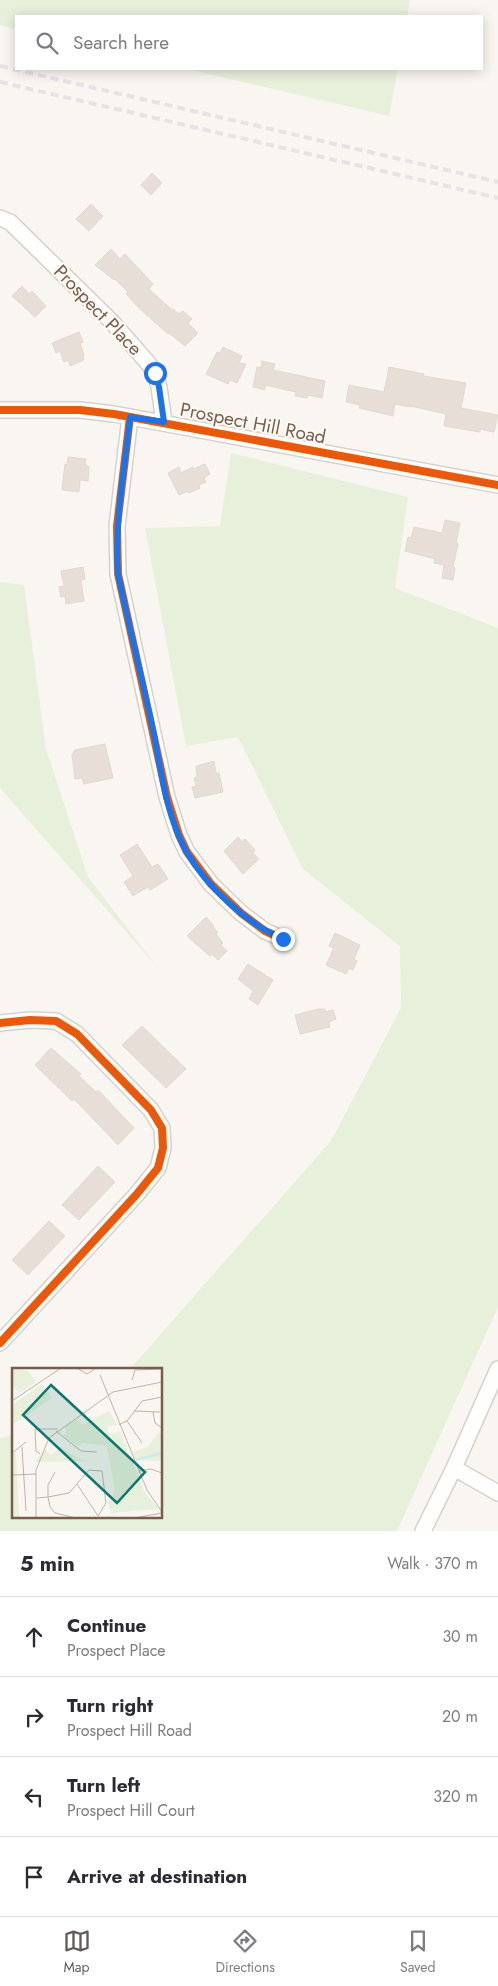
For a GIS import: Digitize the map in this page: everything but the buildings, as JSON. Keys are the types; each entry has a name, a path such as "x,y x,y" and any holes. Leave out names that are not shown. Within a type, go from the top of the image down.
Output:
{"street":[{"name":"Prospect Place","path":"0,218 10,222 112,322 148,363 155,373 159,387 164,422"},
{"name":"Prospect Hill Road","path":"0,410 80,410 164,422 498,485"},
{"path":"130,417 117,526 118,574 167,797 179,835 187,852 211,884 241,913 265,931 283,939"},
{"path":"0,1023 30,1020 56,1021 77,1034 151,1110 162,1128 163,1148 158,1168 136,1195 0,1343"},
{"path":"423,1531 454,1468 498,1369"},
{"path":"454,1468 498,1493"}],"green space":[{"path":"0,0 410,0 407,15 15,15 15,29 0,25"},
{"path":"191,70 398,70 389,116"},
{"path":"231,453 408,497 395,588 498,628 498,1307 397,1531 0,1531 0,1438 12,1435 12,1518 162,1518 162,1368 131,1368 331,1141 401,1008 400,946 303,869 238,737 186,746 145,528 220,526"},
{"path":"0,582 24,585 46,749 88,877 157,967 0,788"}],"railway":[{"path":"0,66 15,69"},
{"path":"17,70 498,182"},
{"path":"0,82 498,198"}],"cycle path":[{"path":"0,410 80,410 114,414 498,485"},
{"path":"130,417 117,526 118,574 167,797 179,835 187,852 211,884 241,913 265,931 283,939"},
{"path":"0,1023 30,1020 56,1021 77,1034 151,1110 162,1128 163,1148 158,1168 136,1195 0,1343"}],"route":[{"path":"155,373 164,422 130,417 117,526 116,551 118,574 167,797 179,835 187,852 211,884 241,913 265,931 283,939"}]}
